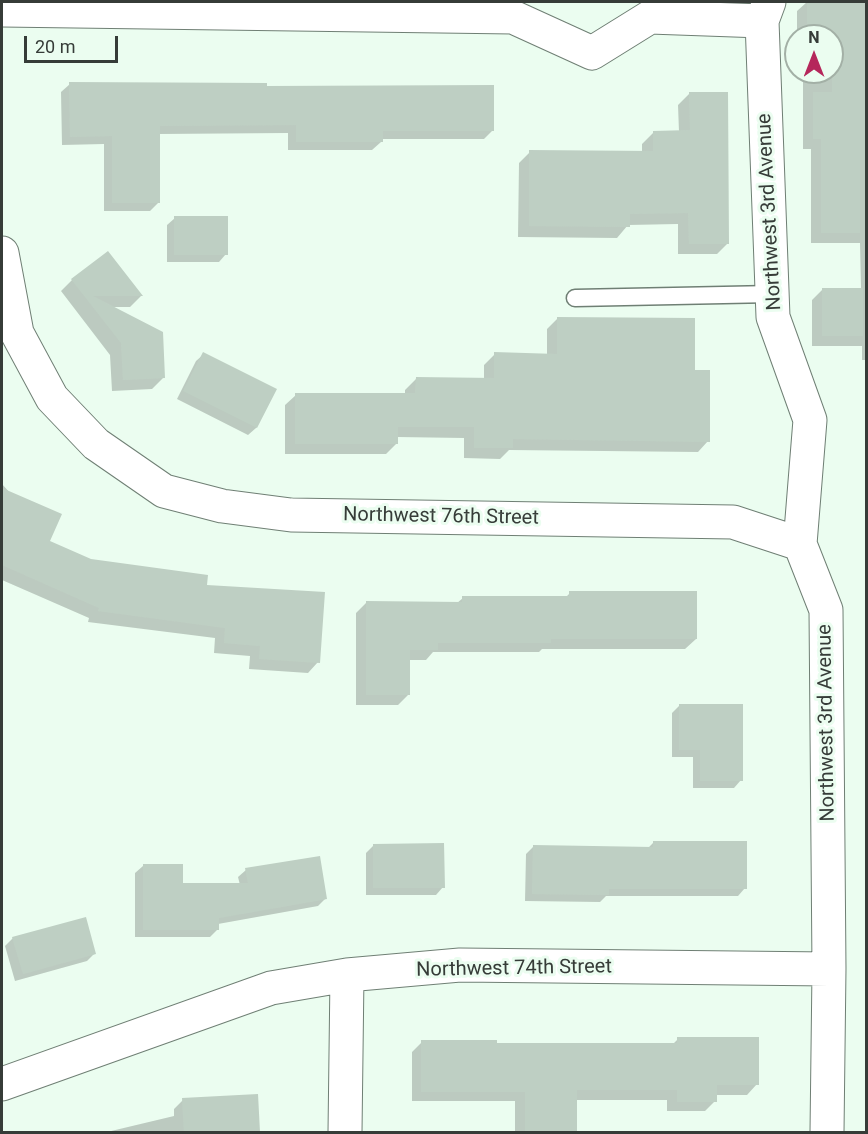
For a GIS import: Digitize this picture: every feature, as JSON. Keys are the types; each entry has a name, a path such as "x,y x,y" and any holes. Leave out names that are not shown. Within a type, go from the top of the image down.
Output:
{"street":[{"path":"2,10 513,17 592,53 650,17 765,11"},
{"name":"Northwest 3rd Avenue","path":"765,11 774,316 810,420 801,544 826,610 829,969 827,1132"},
{"name":"Northwest 76th Street","path":"2,253 17,333 52,398 96,444 164,491 222,506 291,515 733,522 801,544"},
{"name":"Northwest 74th Street","path":"2,1084 271,988 347,975 459,965 829,969"},
{"path":"345,1132 347,975"}],"lane":[{"path":"575,298 773,294"}],"building":[{"path":"807,2 867,2 867,160 860,160 860,233 821,233 821,139 813,139 813,92 832,92 832,84 844,84 844,24 807,24"},
{"path":"69,82 267,83 267,86 494,85 494,131 383,131 383,142 296,142 296,125 160,126 160,203 112,203 112,136 70,137"},
{"path":"689,92 728,92 729,244 689,244 688,213 630,214 630,227 529,226 529,150 653,151 653,131 690,130"},
{"path":"174,216 228,216 228,255 174,255"},
{"path":"108,251 143,296 93,296 163,332 165,378 123,380 121,343 71,279"},
{"path":"822,288 863,288 863,336 822,336"},
{"path":"557,317 695,318 695,370 710,370 710,442 513,439 513,448 474,448 474,427 398,427 398,444 295,444 295,393 415,393 416,377 494,378 494,352 557,354"},
{"path":"203,352 277,389 257,428 183,391"},
{"path":"2,488 62,514 50,541 91,559 208,575 207,585 325,592 320,663 259,659 260,646 224,643 225,628 98,611 99,608 2,565"},
{"path":"569,591 697,591 697,639 551,639 551,643 438,643 438,650 410,650 410,695 366,695 366,601 462,602 462,596 569,596"},
{"path":"679,704 743,704 743,781 700,781 700,750 679,750"},
{"path":"653,841 747,841 747,889 609,889 609,895 532,894 533,845 653,847"},
{"path":"444,843 445,888 373,888 373,844"},
{"path":"320,856 327,899 219,918 219,930 143,930 143,864 183,864 183,883 248,883 245,868"},
{"path":"86,917 96,954 23,974 12,937"},
{"path":"677,1037 759,1037 759,1085 717,1085 717,1102 677,1102 677,1090 577,1090 577,1132 525,1132 525,1092 421,1092 421,1040 497,1040 497,1043 677,1043"},
{"path":"258,1094 260,1132 184,1132 182,1098"}]}
